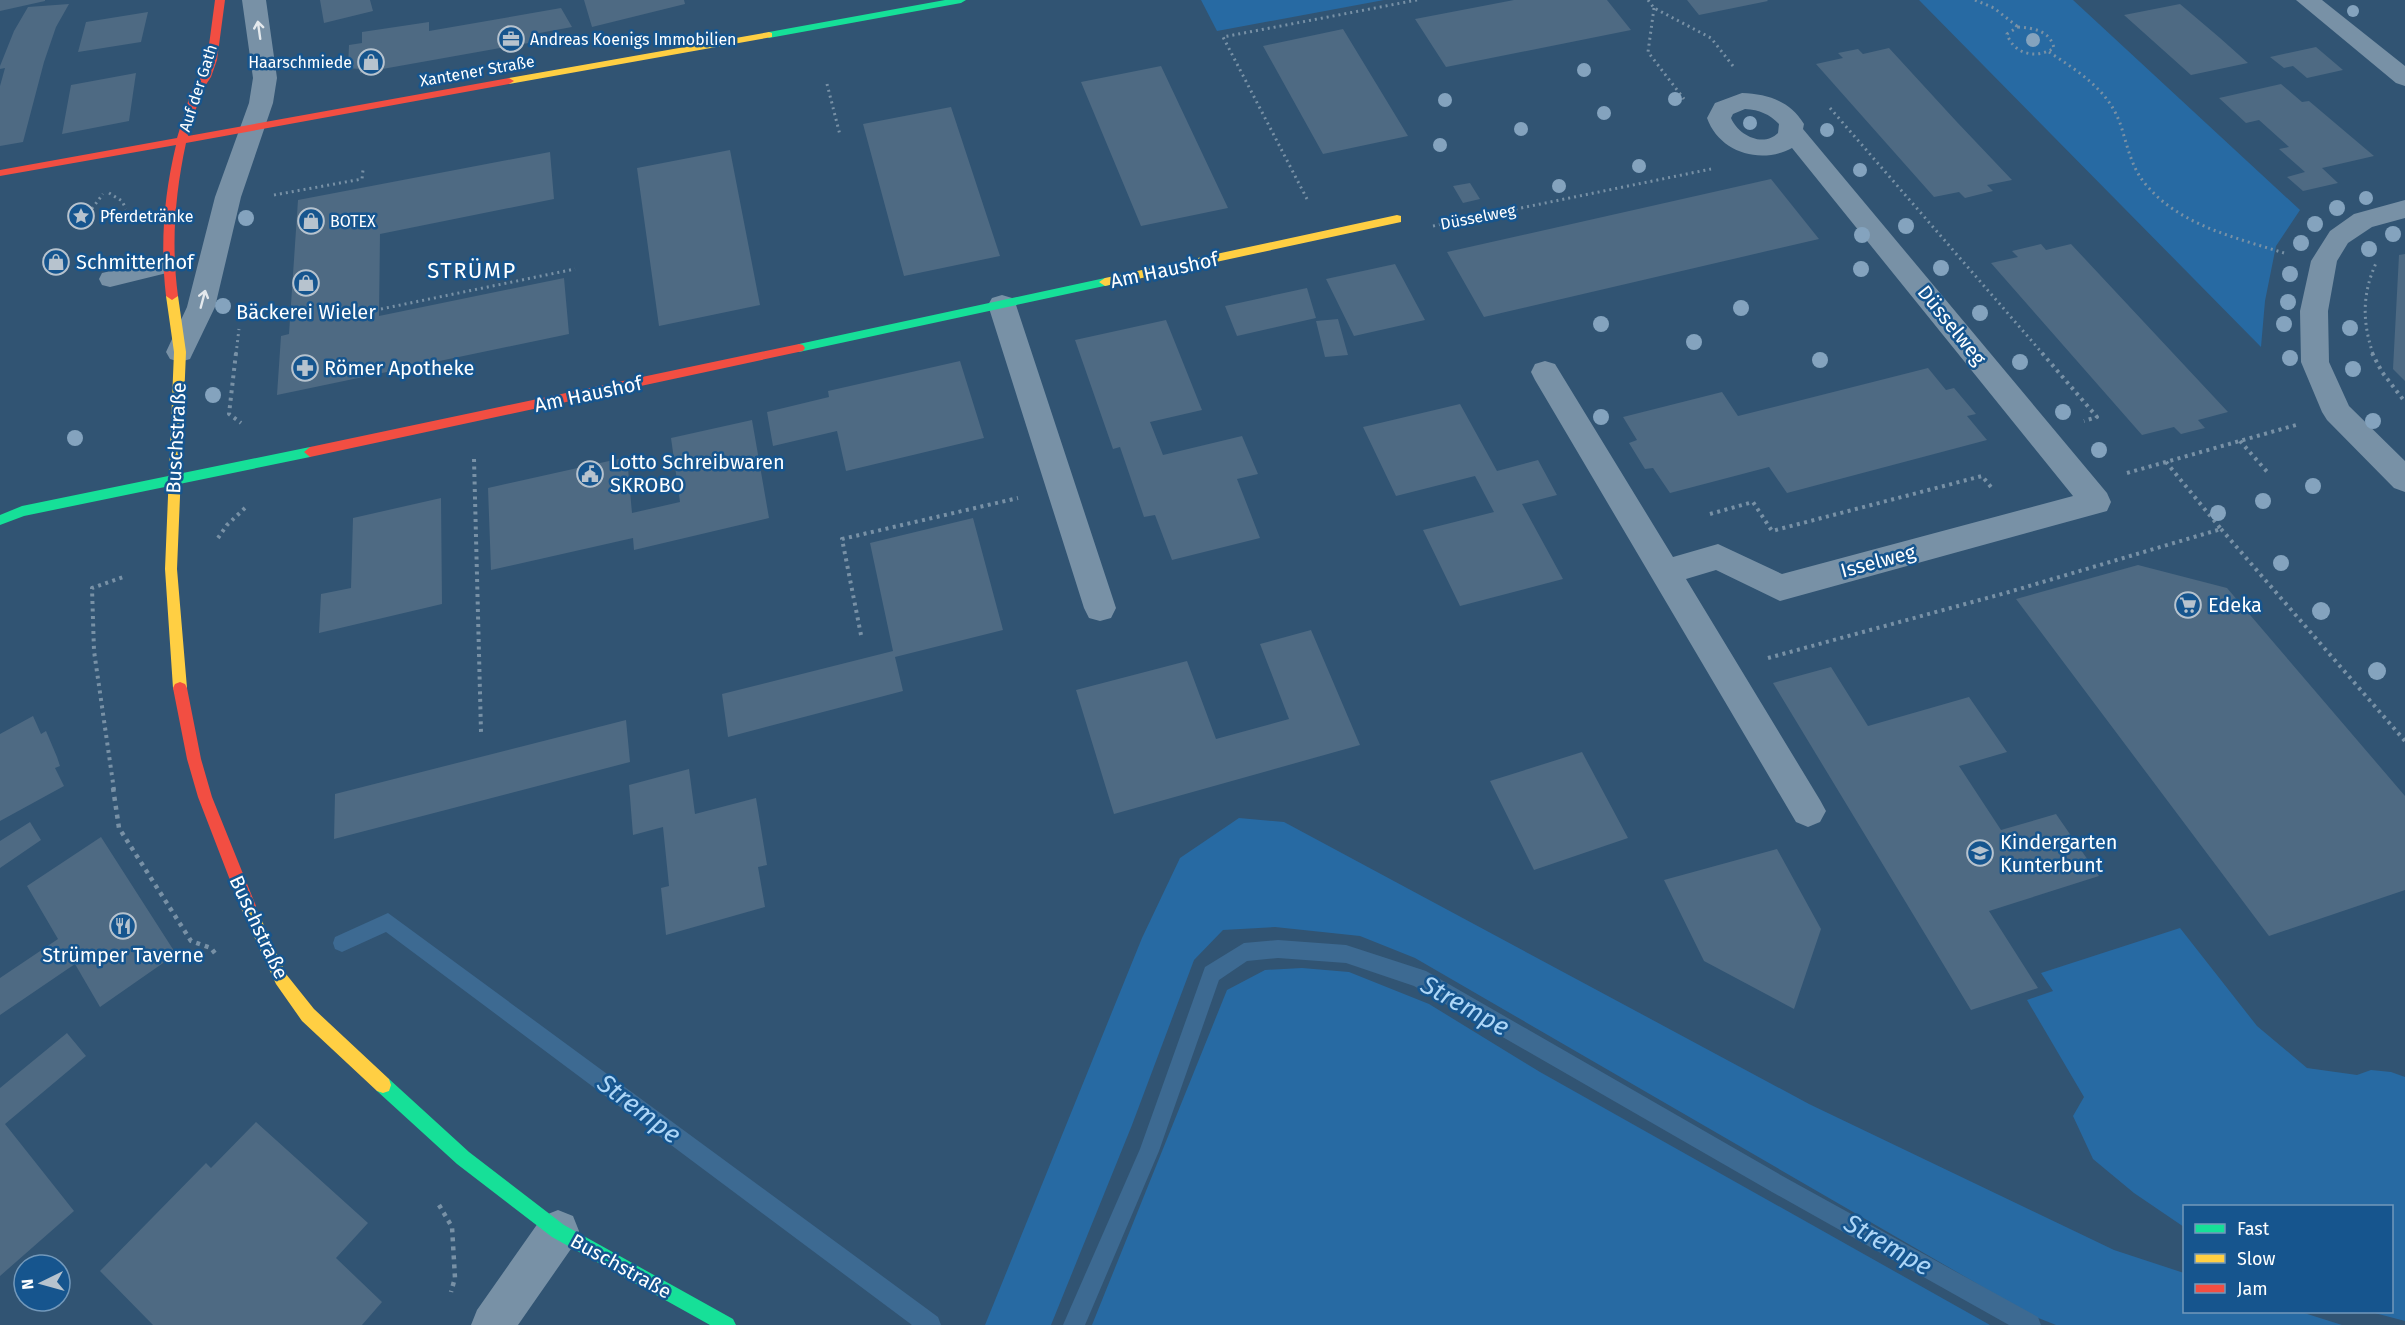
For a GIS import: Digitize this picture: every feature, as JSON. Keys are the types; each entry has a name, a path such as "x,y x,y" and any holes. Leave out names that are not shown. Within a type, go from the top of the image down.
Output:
{"street":[{"name":"Auf der Gath","path":"182,141 197,89 206,76 218,25 220,0"},
{"path":"253,128 261,103 265,78 254,0"},
{"name":"Xantener Straße","path":"0,173 961,0"},
{"path":"2308,0 2405,78"},
{"name":"Buschstraße","path":"180,352 201,307 228,196 253,128"},
{"name":"Düsselweg","path":"1792,133 2089,494"},
{"name":"Buschstraße","path":"182,141 171,192 166,266 180,352 171,569 177,674 194,759 205,797 238,884 281,979 308,1015 329,1037 463,1158 558,1231 727,1325"},
{"path":"2405,209 2363,220 2339,237 2324,261 2314,311 2314,362 2337,412 2405,480"},
{"name":"Am Haushof","path":"0,520 22,511 471,419 1397,219"},
{"path":"1002,305 1100,608"},
{"path":"1545,372 1808,811"},
{"name":"Isselweg","path":"1665,572 1718,557 1780,588 2019,523 2089,494"},
{"path":"492,1325 558,1231"}],"lane":[{"path":"110,279 166,266"}],"path":[{"path":"1325,235 1223,37 1417,0"},
{"path":"1648,0 1654,8 1711,38 1732,64"},
{"path":"1975,0 1994,8 2018,27 2038,29 2048,34 2054,41 2054,48 2049,52 2036,54 2013,47 2007,34 2018,27"},
{"path":"1654,8 1647,52 1670,80"},
{"path":"2049,52 2100,90 2110,102 2118,117 2131,163 2144,183 2169,206 2210,229 2284,253"},
{"path":"827,84 840,135"},
{"name":"Düsselweg","path":"1397,219 1436,227 1713,169"},
{"path":"266,197 362,179 363,170"},
{"path":"81,223 105,191"},
{"path":"1432,232 1436,227"},
{"path":"2380,257 2372,270 2368,289 2365,329 2372,357 2391,389 2405,402"},
{"path":"381,309 575,269"},
{"path":"471,419 474,442 481,732"},
{"path":"2089,494 2166,462 2298,425"},
{"path":"2240,441 2269,474"},
{"path":"2166,462 2221,529 2405,741"},
{"path":"1641,533 1753,502 1772,531 1982,476 2019,523"},
{"path":"861,635 842,539 1061,488"},
{"path":"213,546 227,525 254,502"},
{"path":"1724,670 2009,592 2221,529"}],"shaded area":[{"path":"1201,0 1384,0 1217,31"},
{"path":"1919,0 2073,0 2300,210 2276,246 2265,301 2261,347"},
{"path":"1239,818 1284,822 1809,1104 2114,1250 2183,1273 2183,1313 2304,1313 2342,1325 2056,1325 2031,1315 1415,958 1360,936 1275,927 1223,930 1194,960 1132,1125 1051,1325 985,1325 1142,938 1180,858"},
{"path":"2180,928 2257,1026 2307,1068 2357,1075 2371,1070 2391,1072 2405,1077 2405,1321 2375,1313 2393,1313 2393,1205 2183,1205 2183,1226 2134,1193 2093,1159 2073,1116 2084,1097 2027,1000 2053,991 2041,973"},
{"path":"1302,968 1349,972 1429,1004 1540,1072 1990,1325 1092,1325 1227,990 1265,970"}],"building":[{"path":"0,0 45,0 45,1 0,11"},
{"path":"320,0 370,0 373,11 324,23"},
{"path":"584,0 684,0 685,4 592,27"},
{"path":"1514,0 1607,0 1631,30 1446,67 1415,19"},
{"path":"1687,0 1767,0 1768,1 1699,15"},
{"path":"69,4 56,27 44,62 23,142 0,146 0,86 5,68 0,69 0,66 14,31 28,7"},
{"path":"2180,4 2248,63 2191,75 2124,15"},
{"path":"561,8 572,27 534,34 534,42 360,73 360,69 348,68 349,45 362,43 362,32 429,22 429,31"},
{"path":"148,12 141,42 78,52 86,22"},
{"path":"1343,29 1408,136 1323,154 1263,46"},
{"path":"2316,47 2343,70 2307,78 2293,66 2284,68 2270,57"},
{"path":"1889,48 2012,180 1987,185 1993,191 1965,198 1959,192 1934,197 1816,64 1843,58 1838,53 1858,49 1863,54"},
{"path":"1161,66 1228,208 1141,226 1081,82"},
{"path":"136,73 129,121 62,134 71,85"},
{"path":"2281,84 2302,102 2309,101 2374,156 2322,168 2338,183 2303,191 2287,177 2305,172 2279,149 2289,147 2259,120 2246,123 2219,98"},
{"path":"951,107 1000,256 904,276 863,124"},
{"path":"730,150 760,305 659,326 637,168"},
{"path":"550,152 554,199 380,234 379,316 564,278 569,334 277,395 281,336 289,334 298,200"},
{"path":"1771,179 1819,239 1484,317 1447,252"},
{"path":"1470,183 1480,199 1463,203 1453,186"},
{"path":"2041,244 2046,250 2071,244 2228,412 2198,420 2205,428 2181,434 2174,427 2142,435 1991,263 2018,257 2012,251"},
{"path":"2405,254 2405,381 2393,369 2399,255"},
{"path":"1395,264 1425,320 1354,336 1326,279"},
{"path":"1307,288 1316,318 1237,336 1225,306"},
{"path":"1338,319 1348,355 1325,357 1316,321"},
{"path":"1166,320 1202,410 1150,422 1163,455 1242,436 1258,474 1237,479 1260,538 1172,560 1155,515 1144,517 1120,447 1113,449 1075,340"},
{"path":"960,361 984,438 846,471 837,431 773,446 767,412 829,397 828,391"},
{"path":"1928,368 1946,390 1954,388 1976,414 1967,416 1987,440 1787,493 1769,467 1670,493 1653,468 1645,469 1629,443 1637,440 1623,417 1722,392 1738,416"},
{"path":"1460,404 1497,471 1538,460 1557,495 1522,504 1563,579 1460,606 1423,530 1494,512 1475,476 1396,496 1363,427"},
{"path":"752,420 769,518 634,550 633,538 491,570 488,488 627,457 632,513 680,502 671,438"},
{"path":"441,498 442,604 319,633 321,594 351,588 353,518"},
{"path":"973,518 1003,630 895,657 903,691 728,737 722,694 893,651 870,543"},
{"path":"2138,565 2227,588 2405,796 2405,890 2269,936 2016,599"},
{"path":"1311,630 1360,745 1114,814 1076,690 1187,661 1216,739 1289,719 1260,644"},
{"name":"Kindergarten Kunterbunt","path":"1831,667 1868,726 1969,697 2007,752 1959,766 2001,830 2056,814 2099,876 1989,911 2038,988 1971,1010 1773,683"},
{"path":"33,716 41,734 46,731 60,766 55,768 64,786 0,821 0,734"},
{"path":"626,720 630,762 334,839 335,794"},
{"path":"1582,752 1628,838 1534,870 1490,781"},
{"path":"689,769 695,814 756,798 767,865 758,867 765,907 666,935 661,888 669,886 663,827 633,835 629,785"},
{"path":"30,822 41,840 0,868 0,841"},
{"path":"101,837 176,954 100,1007 75,964 0,1015 0,978 58,939 27,886"},
{"path":"1777,849 1821,929 1794,1009 1704,961 1664,880"},
{"path":"67,1033 86,1056 5,1124 74,1211 26,1253 12,1253 12,1265 0,1276 0,1088"},
{"path":"256,1122 368,1223 336,1258 382,1302 362,1325 153,1325 100,1271 206,1163 211,1168"}],"waterway":[{"name":"Strempe","path":"342,943 388,922 930,1325"},
{"name":"Strempe","path":"1074,1325 1149,1151 1212,974 1244,952 1278,949 1346,954 1419,978 1779,1185 2030,1325"}],"traffic: fast":[{"path":"769,35 961,0"},
{"path":"799,348 1105,282"},
{"path":"0,520 22,511 310,452"},
{"path":"383,1085 463,1158 558,1231 727,1325"}],"traffic: slow":[{"path":"509,81 769,35"},
{"path":"1105,282 1397,219"},
{"path":"172,296 180,352 171,569 180,688"},
{"path":"248,906 281,979 308,1015 383,1085"}],"traffic: jam":[{"path":"172,296 168,245 176,167 197,90 206,77 212,60 220,0"},
{"path":"0,173 509,81"},
{"path":"310,452 799,348"},
{"path":"180,688 194,759 205,797 248,906"}],"place":[{"name":"Andreas Koenigs Immobilien","path":"511,39"},
{"name":"Haarschmiede","path":"371,62"},
{"name":"Pferdetränke","path":"81,216"},
{"name":"BOTEX","path":"311,221"},
{"name":"Schmitterhof","path":"56,262"},
{"name":"Bäckerei Wieler","path":"306,283"},
{"name":"Römer Apotheke","path":"305,368"},
{"name":"Lotto Schreibwaren SKROBO","path":"590,474"},
{"name":"Edeka","path":"2188,605"},
{"name":"Kindergarten Kunterbunt","path":"1980,853"},
{"name":"Strümper Taverne","path":"123,926"}],"district":[{"name":"STRÜMP","path":"472,270"}]}
